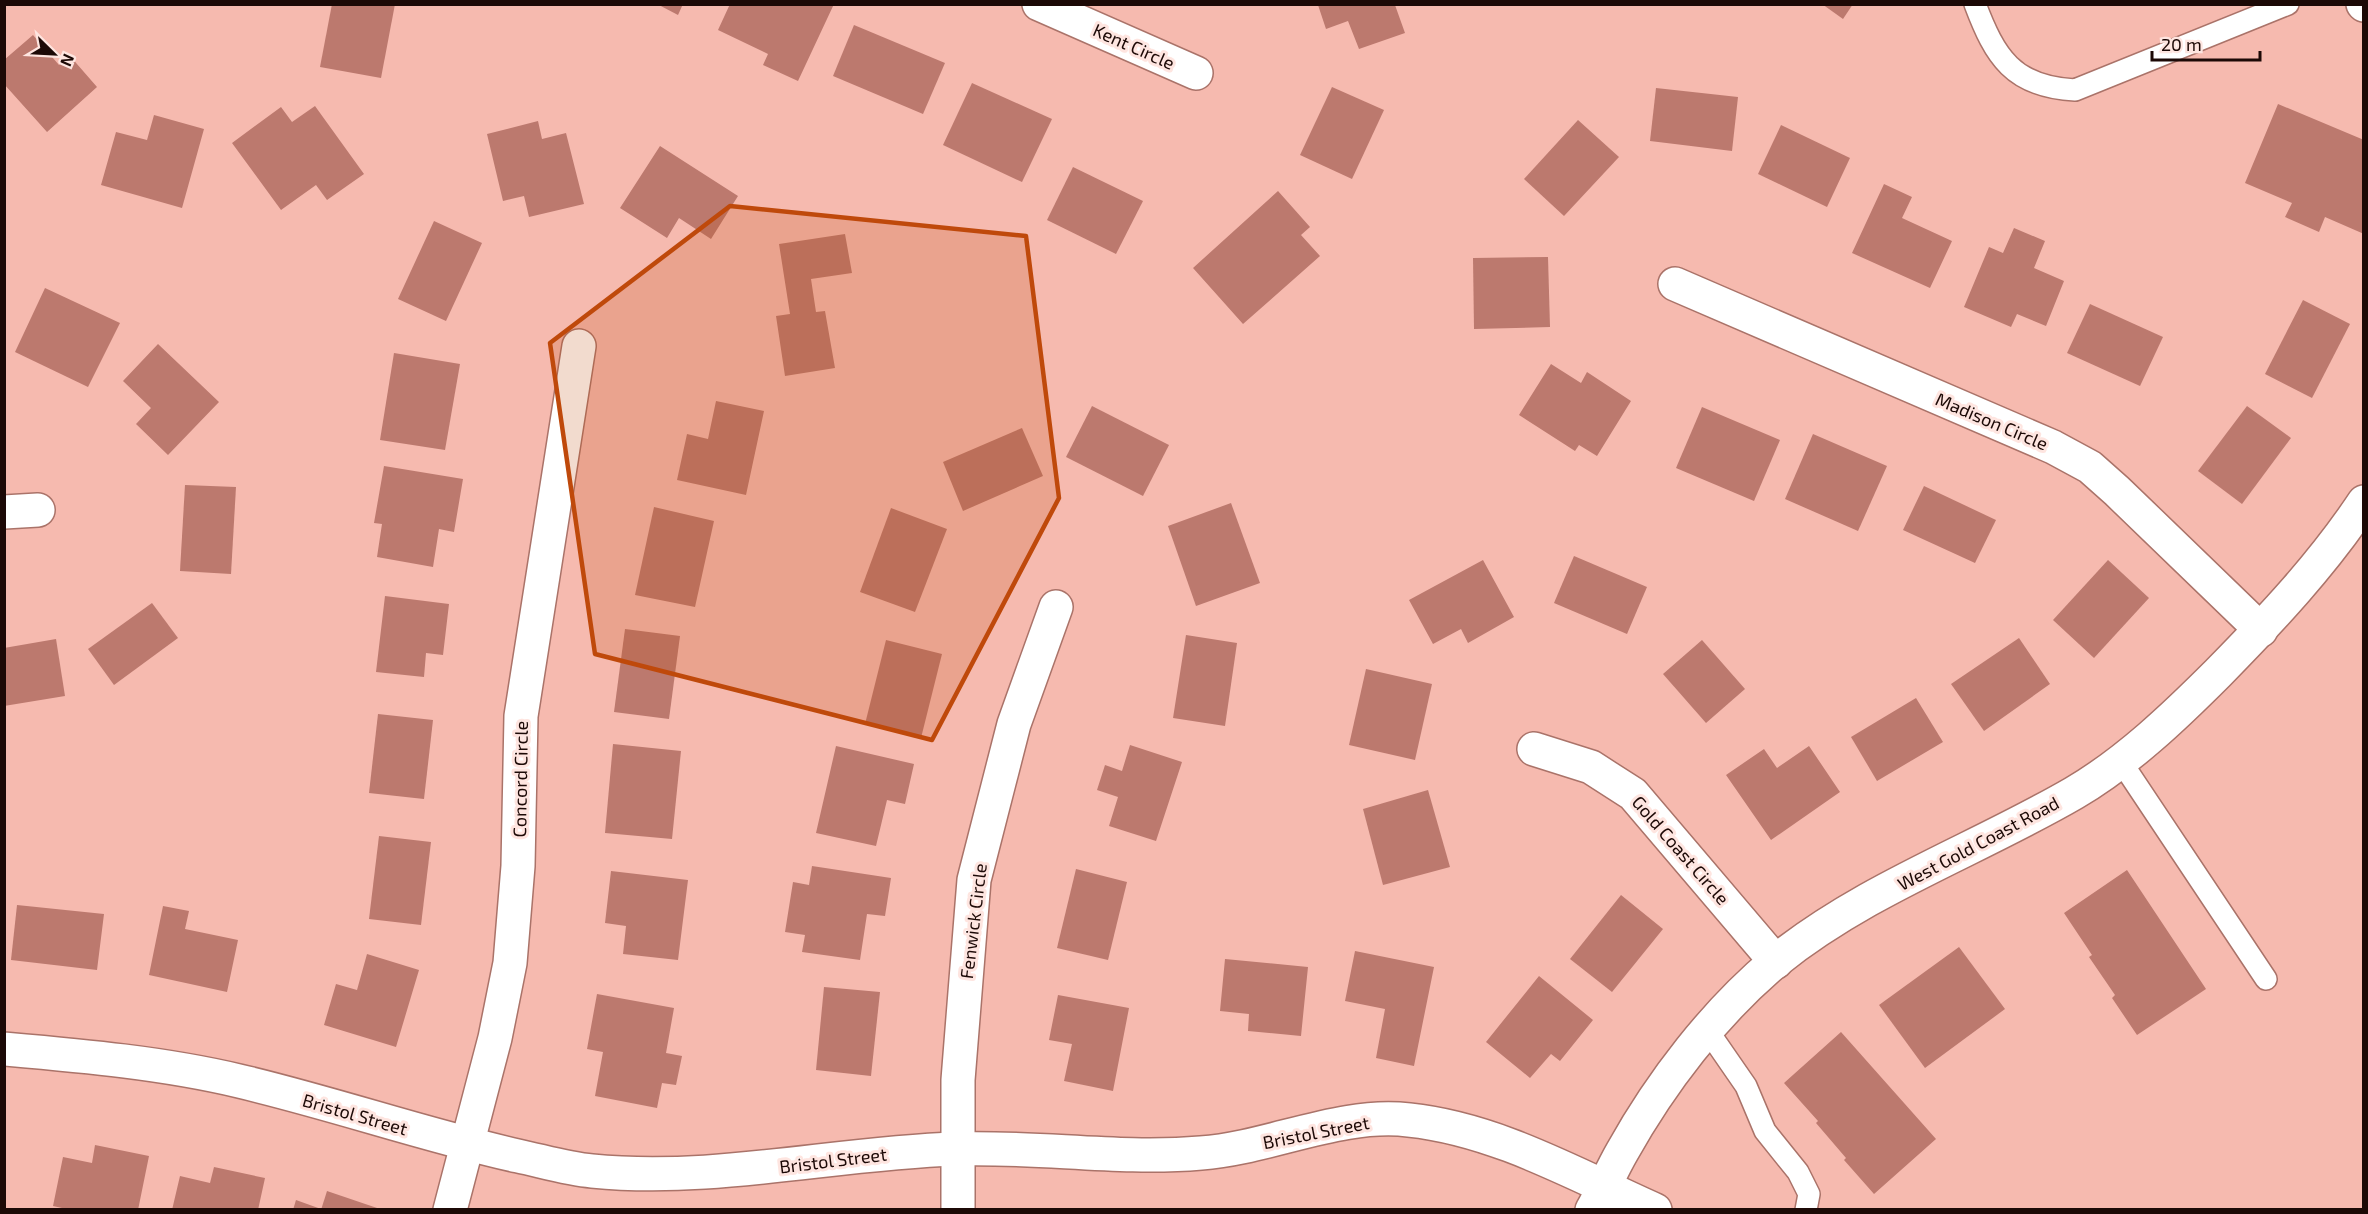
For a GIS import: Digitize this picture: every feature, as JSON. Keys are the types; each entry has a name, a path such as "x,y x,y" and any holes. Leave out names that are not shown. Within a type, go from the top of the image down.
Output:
{"street":[{"name":"Kent Circle","path":"1040,4 1196,73"},
{"name":"Madison Circle","path":"1675,284 2053,447 2090,467 2261,630"},
{"name":"Concord Circle","path":"450,1209 495,1038 510,963 518,866 520,716 579,346"},
{"name":"West Gold Coast Road","path":"1599,1202 1621,1153 1659,1091 1708,1031 1776,962 1847,911 2077,791 2120,760 2188,703 2261,630 2306,580 2364,502"},
{"path":"4,512 38,510"},
{"name":"Fenwick Circle","path":"958,1209 960,1149 958,1080 974,880 1014,724 1056,607"},
{"name":"Gold Coast Circle","path":"1534,749 1591,767 1633,794 1776,962"},
{"name":"Bristol Street","path":"4,1049 111,1059 238,1081 468,1145 589,1171 671,1175 759,1168 870,1154 960,1149 1139,1156 1206,1153 1317,1128 1404,1119 1476,1133 1599,1202 1655,1209"}],"lane":[{"path":"1975,4 1999,56 2014,70 2055,89 2075,90 2288,4"},
{"path":"2120,760 2266,979"},
{"path":"1708,1031 1746,1086 1765,1131 1798,1172 1809,1194 1806,1209"}],"highlighted area":[{"path":"730,206 1026,236 1059,498 932,740 595,654 550,343"}],"building":[{"path":"332,4 395,4 381,78 320,67"},
{"path":"657,4 683,4 678,15"},
{"path":"730,4 834,4 798,81 763,65 768,54 718,30"},
{"path":"1822,4 1853,4 1843,19"},
{"path":"1318,5 1395,5 1405,33 1359,49 1348,21 1326,29"},
{"path":"854,25 945,63 923,114 833,76"},
{"path":"33,35 59,65 70,56 97,87 47,132 4,84 4,60"},
{"path":"972,83 1052,119 1022,182 943,145"},
{"path":"1332,87 1384,110 1352,179 1300,155"},
{"path":"1656,88 1738,97 1732,151 1650,141"},
{"path":"2278,104 2364,140 2364,234 2325,217 2319,232 2285,217 2292,203 2245,183"},
{"path":"315,106 364,174 327,200 316,185 281,210 232,143 281,107 292,122"},
{"path":"154,115 204,129 182,208 101,185 116,132 147,140"},
{"path":"1578,120 1619,157 1564,216 1524,179"},
{"path":"538,121 542,139 566,133 584,204 529,217 524,196 503,201 487,134"},
{"path":"1781,125 1850,158 1827,207 1758,174"},
{"path":"660,146 738,196 711,239 679,218 667,238 620,208"},
{"path":"1073,167 1143,201 1116,254 1047,220"},
{"path":"1884,184 1912,197 1902,218 1952,241 1930,288 1852,253"},
{"path":"1278,191 1310,227 1301,235 1320,256 1243,324 1193,268"},
{"path":"434,221 482,243 446,321 398,299"},
{"path":"2014,228 2045,241 2034,268 2064,281 2046,326 2017,314 2011,327 1964,307 1989,247 2003,253"},
{"path":"845,234 852,273 811,279 816,312 825,311 835,368 785,376 776,316 790,314 779,244"},
{"path":"1548,257 1550,327 1474,329 1473,258"},
{"path":"45,288 120,323 88,387 15,352"},
{"path":"2303,300 2350,324 2312,398 2265,374"},
{"path":"2090,304 2163,337 2140,386 2067,353"},
{"path":"158,344 219,402 168,455 136,424 151,408 123,381"},
{"path":"394,353 460,364 445,450 380,440"},
{"path":"1551,364 1581,383 1587,372 1631,401 1597,456 1579,445 1575,451 1519,415"},
{"path":"716,401 764,411 746,495 677,480 687,434 708,439"},
{"path":"1092,406 1169,445 1143,496 1066,457"},
{"path":"2247,406 2291,438 2242,504 2198,471"},
{"path":"1702,407 1780,440 1754,501 1676,468"},
{"path":"1022,428 1043,476 963,511 943,462"},
{"path":"1813,434 1887,466 1858,531 1785,499"},
{"path":"384,466 463,479 454,532 439,529 433,567 377,557 382,524 374,523"},
{"path":"185,485 236,487 231,574 180,571"},
{"path":"1924,486 1996,520 1975,563 1903,530"},
{"path":"1231,503 1260,583 1196,606 1168,526"},
{"path":"654,507 714,521 695,607 635,595"},
{"path":"891,508 947,529 915,612 860,592"},
{"path":"1574,556 1647,587 1627,634 1554,603"},
{"path":"1483,560 1514,617 1468,643 1461,629 1433,644 1409,600"},
{"path":"2108,560 2149,598 2094,658 2053,620"},
{"path":"385,596 449,604 443,655 426,653 424,677 376,672"},
{"path":"152,603 178,638 114,685 88,649"},
{"path":"625,629 680,636 669,719 614,712"},
{"path":"1186,635 1237,643 1225,726 1173,718"},
{"path":"2019,638 2050,684 1984,731 1951,684"},
{"path":"56,639 65,696 4,706 4,648"},
{"path":"886,640 942,654 921,738 865,724"},
{"path":"1702,640 1745,689 1706,723 1663,674"},
{"path":"1366,669 1432,684 1415,760 1349,745"},
{"path":"1916,698 1943,742 1877,781 1851,737"},
{"path":"378,714 433,720 424,799 369,793"},
{"path":"613,744 681,751 672,839 605,833"},
{"path":"1130,745 1182,762 1156,841 1109,826 1118,797 1097,790 1105,765 1122,771"},
{"path":"836,746 914,764 905,804 887,800 876,846 816,833"},
{"path":"1809,746 1840,792 1771,840 1726,775 1764,749 1777,768"},
{"path":"1428,790 1450,867 1383,885 1363,809"},
{"path":"379,836 431,842 421,925 369,919"},
{"path":"812,866 891,878 885,916 867,914 860,960 802,952 805,935 785,932 793,882 809,885"},
{"path":"1076,869 1127,882 1108,960 1057,948"},
{"path":"2127,870 2206,989 2137,1035 2112,998 2115,995 2089,957 2092,955 2064,913"},
{"path":"611,871 688,880 678,960 623,954 626,926 605,923"},
{"path":"1621,895 1663,929 1612,992 1570,959"},
{"path":"17,905 104,914 97,970 11,960"},
{"path":"163,906 189,911 185,929 238,940 227,992 149,975"},
{"path":"1959,947 2005,1009 1925,1068 1879,1005"},
{"path":"1355,951 1434,967 1414,1066 1376,1058 1385,1009 1345,1001"},
{"path":"367,954 419,970 396,1047 324,1025 336,984 357,990"},
{"path":"1225,959 1308,967 1301,1036 1248,1031 1249,1014 1220,1011"},
{"path":"1539,976 1593,1020 1560,1061 1551,1054 1530,1078 1486,1042"},
{"path":"824,987 880,992 871,1076 816,1070"},
{"path":"597,994 674,1008 666,1053 682,1056 676,1085 662,1083 657,1108 595,1096 603,1052 587,1049"},
{"path":"1058,995 1129,1008 1113,1091 1064,1081 1072,1044 1049,1040"},
{"path":"1841,1032 1936,1139 1874,1194 1844,1160 1846,1158 1816,1123 1818,1121 1784,1083"},
{"path":"95,1145 149,1156 138,1210 71,1210 53,1206 63,1157 92,1163"},
{"path":"214,1167 265,1178 258,1210 172,1210 180,1176 210,1183"},
{"path":"327,1191 380,1209 380,1210 321,1210"},
{"path":"296,1200 321,1209 321,1210 293,1210"}]}
